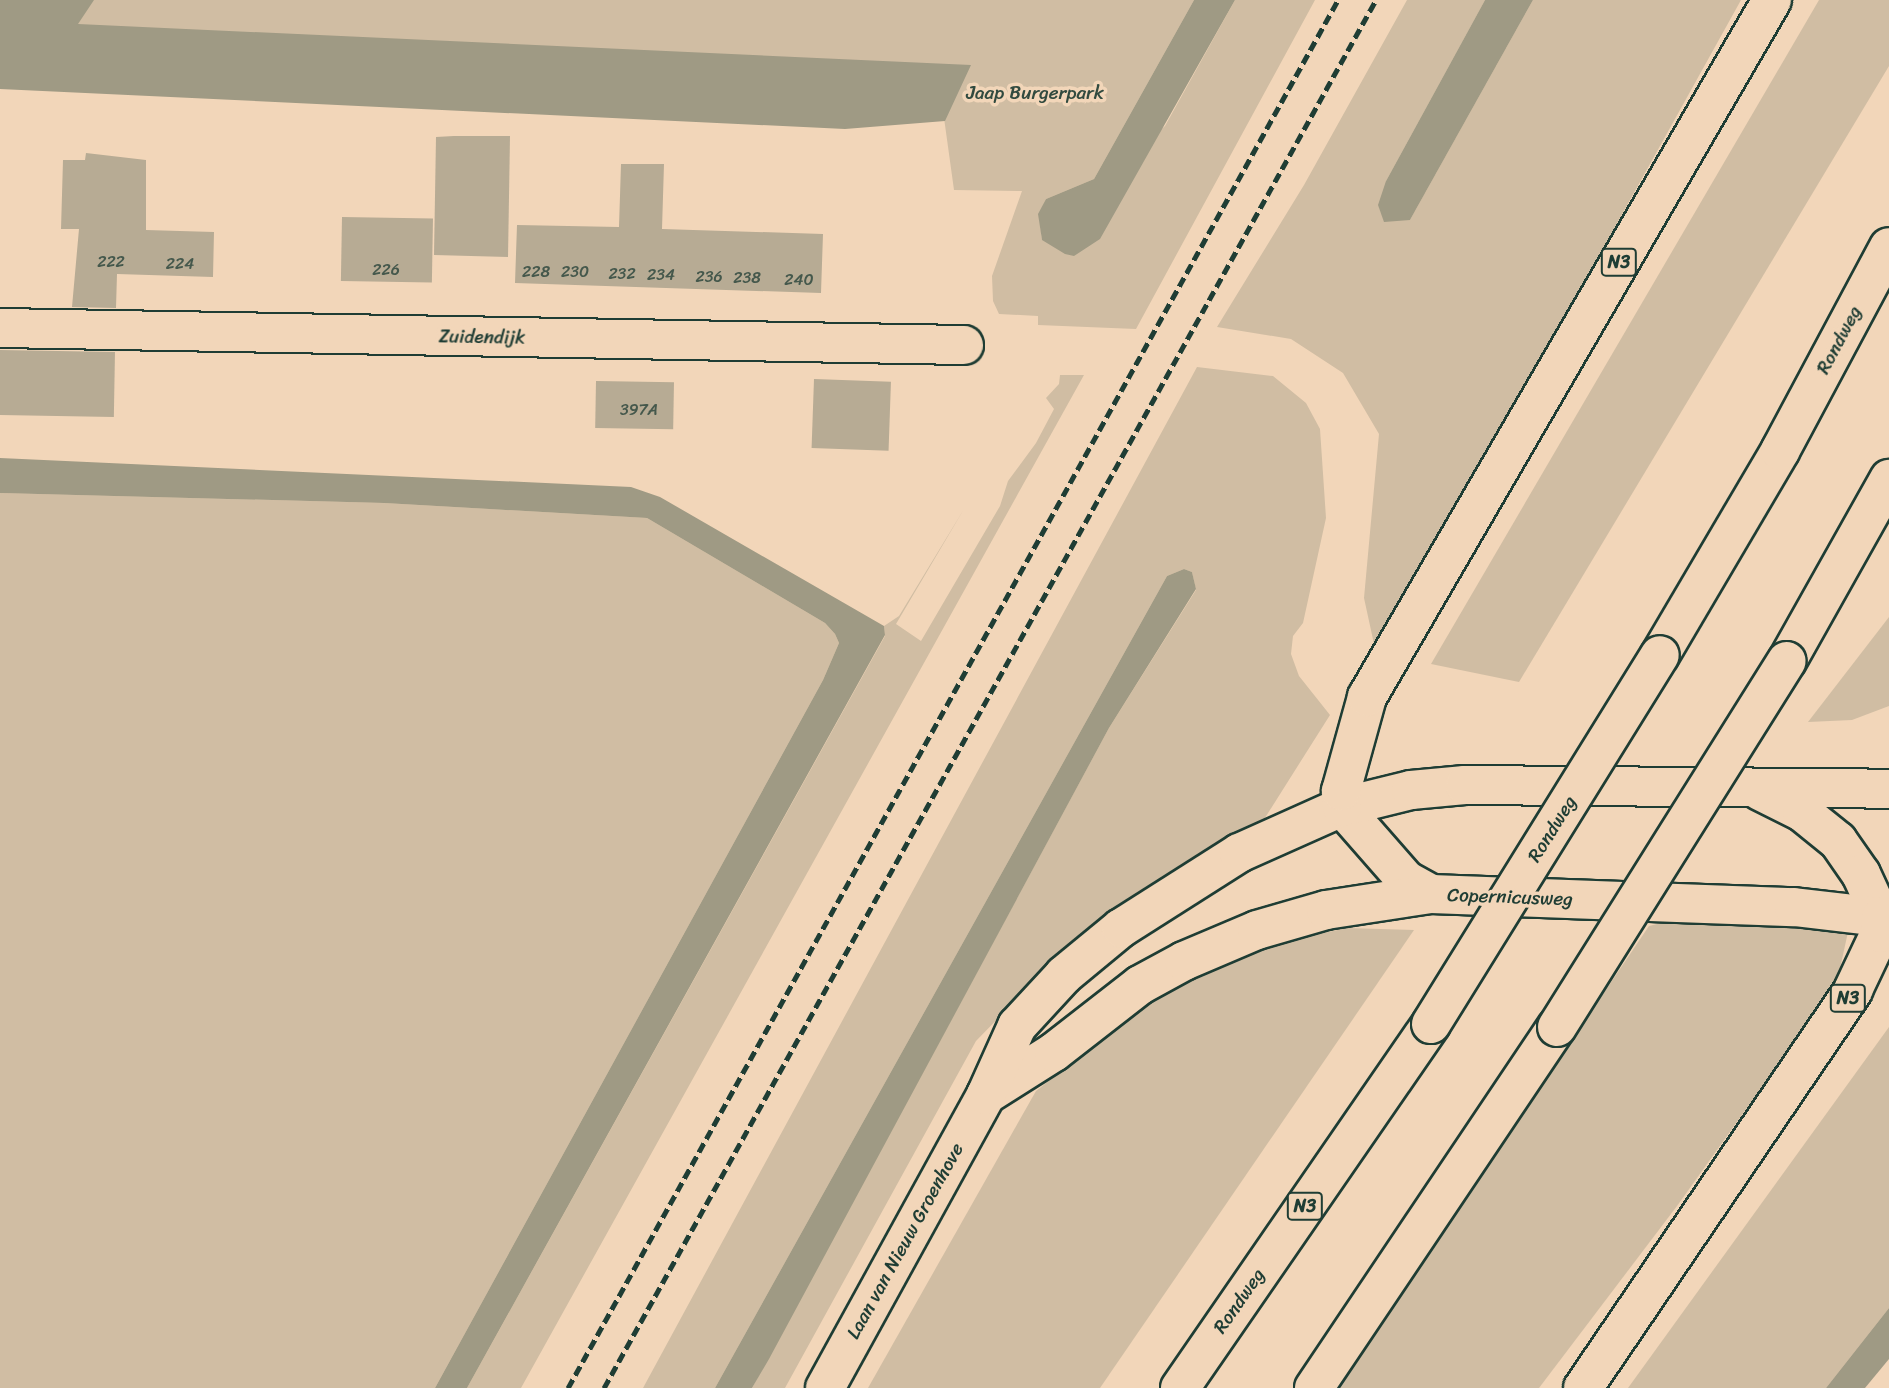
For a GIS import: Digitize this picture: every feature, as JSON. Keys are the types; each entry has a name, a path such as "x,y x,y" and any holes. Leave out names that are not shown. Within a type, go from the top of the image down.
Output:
{"main road":[{"name":"N3","path":"1342,807 1341,791 1367,697 1772,0"},
{"name":"Rondweg","path":"1180,1388 1431,1024 1660,655 1780,451 1889,247"},
{"name":"Zuidendijk","path":"0,328 964,345"},
{"path":"1314,1388 1558,1027 1787,661 1889,479"},
{"path":"1342,807 1410,790 1465,785 1889,789"},
{"path":"1755,789 1823,826 1875,869 1885,917"},
{"name":"Copernicusweg","path":"1342,807 1406,880 1431,894 1794,907 1885,917"},
{"name":"Laan van Nieuw Groenhove","path":"825,1388 986,1095 1017,1026 1064,975 1121,928 1239,853 1342,807"},
{"name":"Copernicusweg","path":"1794,907 1875,869"},
{"name":"Laan van Nieuw Groenhove","path":"986,1095 1054,1052 1140,985 1184,961 1257,930 1326,910 1431,894"},
{"name":"N3","path":"1583,1388 1853,990 1885,917"}],"green space":[{"name":"Jaap Burgerpark","path":"43,0 1194,0 1094,179 1046,199 1039,214 1042,240 1165,126 1235,0 1315,0 1136,329 1038,325 1038,316 999,314 993,301 992,276 1022,191 954,190 940,89 19,36"},
{"path":"1407,0 1485,0 1386,181 1410,220 1533,0 1741,0 1484,463 1374,644 1364,598 1379,434 1343,373 1291,339 1217,327 1304,185"},
{"path":"1819,0 1889,0 1889,66 1519,682 1431,664"},
{"path":"1197,367 1273,376 1306,403 1320,429 1326,518 1303,623 1293,636 1291,654 1299,676 1330,715 1263,821 1187,861 1115,909 1047,968 976,1041 785,1388 752,1388 1109,728 1196,590 1192,572 1184,569 1167,576 715,1388 643,1388"},
{"path":"1060,375 1084,375 521,1388 467,1388 885,636 884,626 899,616 964,509 896,624 921,641 1000,506 1008,481 1036,443 1054,409 1046,398 1059,384"},
{"path":"0,493 384,503 647,518 825,623 835,634 839,643 823,680 435,1388 0,1388"},
{"path":"1889,617 1889,706 1852,720 1808,722"},
{"path":"1685,917 1848,932 1837,982 1677,1206 1539,1388 1337,1388 1649,926"},
{"path":"1347,928 1414,930 1100,1388 868,1388 1036,1091 1152,999 1209,970 1282,942"},
{"path":"1889,1027 1889,1308 1826,1388 1628,1388"}],"shaded area":[{"path":"0,0 94,0 78,24 971,65 945,121 845,129 0,89"},
{"path":"1194,0 1235,0 1100,239 1074,256 1065,254 1042,240 1038,214 1046,199 1094,179"},
{"path":"1485,0 1533,0 1410,220 1384,222 1378,205 1386,181"},
{"path":"0,458 631,487 660,497 884,626 885,635 467,1388 435,1388 823,680 839,643 835,634 825,623 647,518 384,503 0,493"},
{"path":"1184,569 1192,572 1196,589 1109,728 769,1359 752,1388 715,1388 1167,576"},
{"path":"1889,1308 1889,1359 1865,1388 1826,1388"}],"building":[{"path":"510,136 508,257 434,255 436,137"},
{"path":"86,153 146,160 146,230 214,232 213,277 117,274 116,308 72,307 79,229 61,229 63,160 85,160"},
{"path":"621,164 664,164 662,229 823,234 821,293 515,283 517,225 619,227"},
{"path":"342,217 433,219 432,283 341,281"},
{"path":"0,350 115,352 114,417 0,415"},
{"path":"814,379 891,382 889,451 812,448"},
{"path":"596,381 674,382 673,429 595,428"}],"railway":[{"path":"568,1388 1338,0"},
{"path":"604,1388 1376,0"}]}
